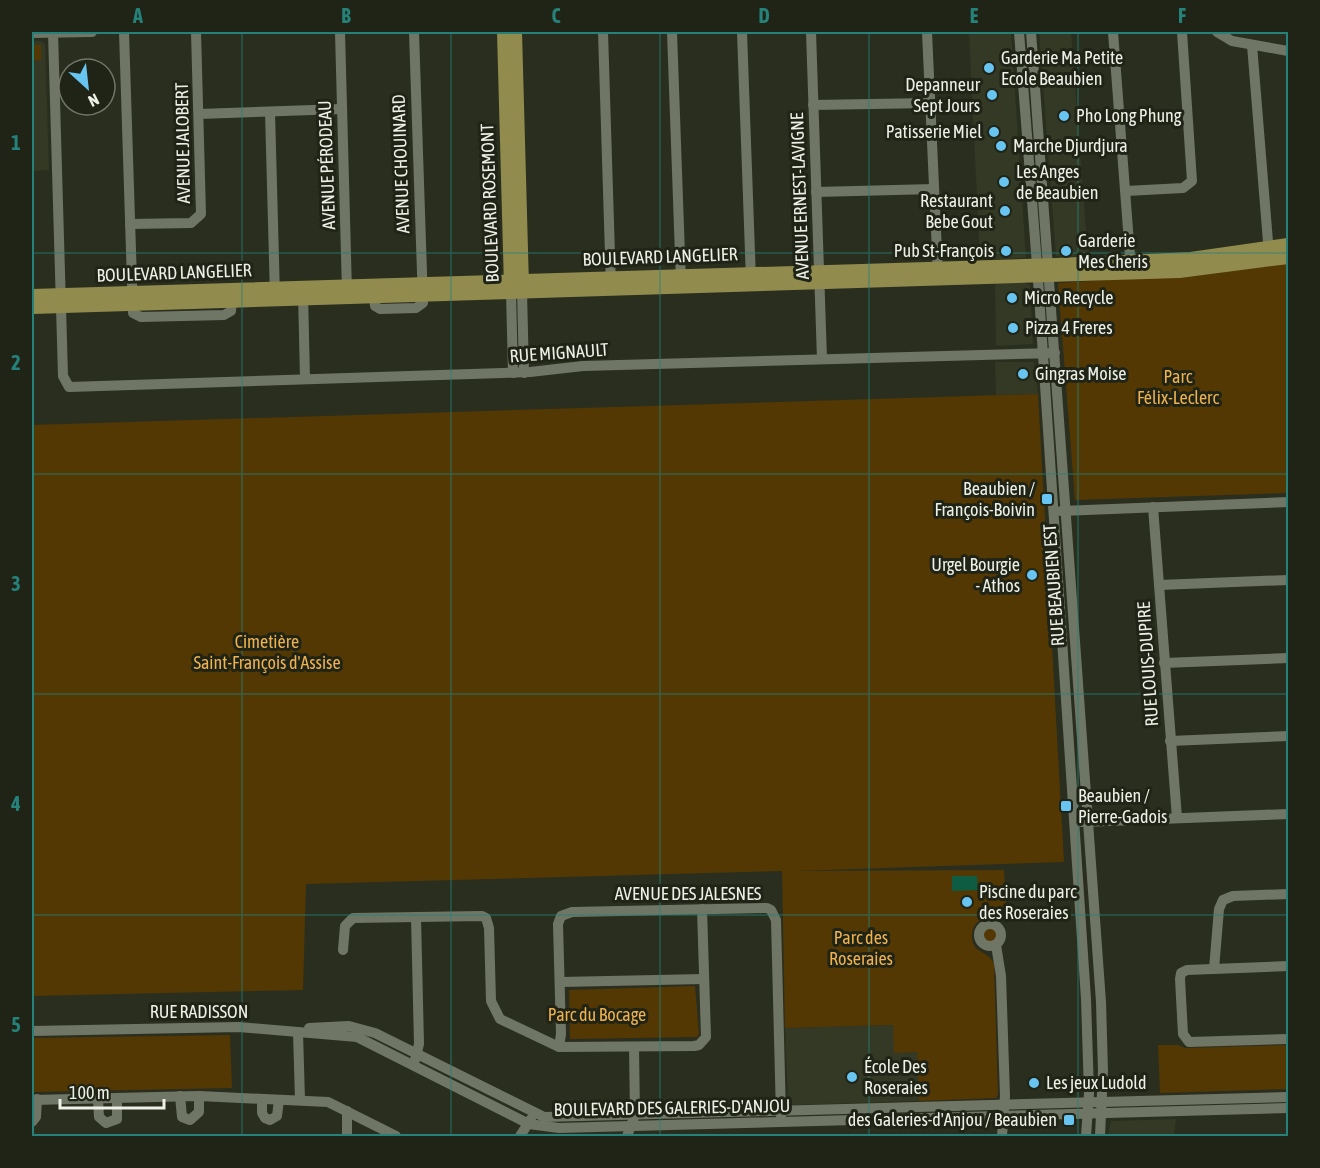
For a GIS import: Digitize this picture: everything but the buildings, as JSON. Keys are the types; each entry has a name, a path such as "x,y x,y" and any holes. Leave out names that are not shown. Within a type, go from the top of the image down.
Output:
{"main road":[{"name":"BOULEVARD ROSEMONT","path":"504,32 516,286"},
{"name":"BOULEVARD ROSEMONT","path":"515,32 516,286"},
{"name":"BOULEVARD LANGELIER","path":"32,296 61,300 1131,267 1179,271 1269,254 1288,245"},
{"name":"BOULEVARD LANGELIER","path":"1269,254 1288,257"},
{"name":"BOULEVARD LANGELIER","path":"347,291 374,296 422,289"},
{"name":"BOULEVARD LANGELIER","path":"132,298 232,300 275,293"},
{"name":"BOULEVARD LANGELIER","path":"32,307 61,300"}],"street":[{"path":"53,32 61,300"},
{"path":"32,33 92,32"},
{"path":"124,32 132,298"},
{"name":"AVENUE JALOBERT","path":"130,224 191,223 199,218 201,210 196,32"},
{"name":"AVENUE PÉRODEAU","path":"340,32 347,291"},
{"name":"AVENUE CHOUINARD","path":"414,32 422,289"},
{"path":"603,32 610,282"},
{"path":"672,32 681,280"},
{"path":"742,32 751,278"},
{"name":"AVENUE ERNEST-LAVIGNE","path":"811,32 822,358"},
{"path":"927,32 938,273"},
{"name":"RUE BEAUBIEN EST","path":"1018,32 1026,130 1055,353 1099,966 1103,1048 1100,1137"},
{"name":"RUE BEAUBIEN EST","path":"1031,32 1039,129 1043,353 1083,968 1088,1103 1086,1137"},
{"path":"1113,32 1131,267"},
{"path":"1126,191 1183,188 1192,181 1182,32"},
{"path":"1217,32 1227,39 1288,51"},
{"path":"1252,45 1269,254"},
{"path":"1020,52 1033,51"},
{"path":"813,105 930,103"},
{"path":"199,114 342,109"},
{"path":"270,112 275,293"},
{"path":"1026,130 1039,129"},
{"path":"816,192 934,189"},
{"name":"BOULEVARD ROSEMONT","path":"516,286 518,373"},
{"path":"303,293 305,379"},
{"name":"RUE MIGNAULT","path":"61,300 63,376 67,385 75,387 518,373 583,366 1055,353"},
{"path":"1054,511 1288,502"},
{"name":"RUE LOUIS-DUPIRE","path":"1153,507 1176,818"},
{"path":"1159,585 1288,580"},
{"path":"1164,663 1288,658"},
{"path":"1170,741 1288,736"},
{"path":"1068,738 1081,737"},
{"path":"1073,823 1288,814"},
{"path":"1214,969 1219,909 1223,900 1233,896 1288,894"},
{"name":"AVENUE DES JALESNES","path":"559,1047 561,1034 558,924 561,916 572,912 761,907 771,910 774,914 781,1117"},
{"path":"343,950 345,926 349,920 477,915 486,918 489,928 491,1001 495,1014 505,1022 559,1047 694,1046 703,1042 706,1037 702,909"},
{"path":"415,1059 416,917"},
{"path":"996,945 1001,976 1005,1105 1002,1137"},
{"path":"1083,968 1099,966"},
{"path":"1288,966 1187,970 1181,973 1185,1039 1195,1042 1288,1039"},
{"path":"560,982 705,979"},
{"name":"BOULEVARD DES GALERIES-D'ANJOU","path":"298,1032 330,1025 362,1028 415,1059 531,1119 552,1118 632,1126 1005,1105 1288,1097"},
{"name":"RUE RADISSON","path":"32,1031 238,1027 298,1032"},
{"path":"298,1032 300,1100"},
{"path":"632,1126 634,1047"},
{"path":"180,1096 182,1117 190,1120 199,1112 199,1096"},
{"path":"32,1122 36,1117 34,1100 180,1096 300,1100 328,1102 396,1137"},
{"path":"98,1099 99,1117 106,1123 117,1119 117,1098"},
{"path":"262,1099 262,1113 267,1120 277,1116 279,1100"},
{"name":"BOULEVARD DES GALERIES-D'ANJOU","path":"781,1117 1004,1117 1288,1108"},
{"path":"347,1111 347,1137"},
{"path":"520,1137 531,1119"}],"shaded area":[{"path":"969,32 1011,32 1026,258 980,260"},
{"path":"1039,32 1071,32 1088,257 1056,256"},
{"path":"32,41 41,41 45,44 49,170 32,171"},
{"path":"1023,282 1030,285 1033,344 996,346 995,283"},
{"path":"995,362 1034,362 1038,394 996,395"},
{"path":"952,876 977,876 978,890 952,891"},
{"name":"École Des Roseraies","path":"893,1025 917,1052 919,1101 792,1105 788,1102 785,1028"},
{"path":"1176,1119 1174,1136 1108,1136 1111,1121"}],"green space":[{"path":"32,45 41,45 41,60 32,61"},
{"name":"Parc Félix-Leclerc","path":"1288,263 1288,493 1075,500 1058,283 1176,276"},
{"name":"Cimetière Saint-François d'Assise","path":"1038,394 1064,862 796,871 1004,870 1007,918 990,918 976,923 972,936 976,948 994,964 998,1094 996,1098 919,1101 917,1052 894,1053 893,1025 785,1028 782,871 306,884 303,990 32,996 32,425"},
{"path":"990,929 995,931 997,936 995,941 990,943 985,941 983,936 985,931"},
{"name":"Parc du Bocage","path":"695,986 699,1034 697,1037 570,1039 569,990"},
{"path":"230,1035 232,1088 32,1092 32,1038"},
{"path":"1158,1045 1178,1045 1185,1048 1288,1045 1288,1089 1160,1093"}],"place":[{"name":"Garderie Ma Petite Ecole Beaubien","path":"989,68"},
{"name":"Depanneur Sept Jours","path":"992,95"},
{"name":"Pho Long Phung","path":"1064,116"},
{"name":"Patisserie Miel","path":"994,132"},
{"name":"Marche Djurdjura","path":"1001,146"},
{"name":"Les Anges de Beaubien","path":"1004,182"},
{"name":"Restaurant Bebe Gout","path":"1005,211"},
{"name":"Pub St-François","path":"1006,251"},
{"name":"Garderie Mes Cheris","path":"1066,251"},
{"name":"Micro Recycle","path":"1012,298"},
{"name":"Pizza 4 Freres","path":"1013,328"},
{"name":"Gingras Moise","path":"1023,374"},
{"name":"Beaubien / François-Boivin","path":"1047,499"},
{"name":"Urgel Bourgie - Athos","path":"1032,575"},
{"name":"Beaubien / Pierre-Gadois","path":"1066,806"},
{"name":"Piscine du parc des Roseraies","path":"967,902"},
{"name":"École Des Roseraies","path":"852,1077"},
{"name":"Les jeux Ludold","path":"1034,1083"},
{"name":"des Galeries-d'Anjou / Beaubien","path":"1069,1120"}],"park label":[{"name":"Parc des Roseraies","path":"861,948"}]}
